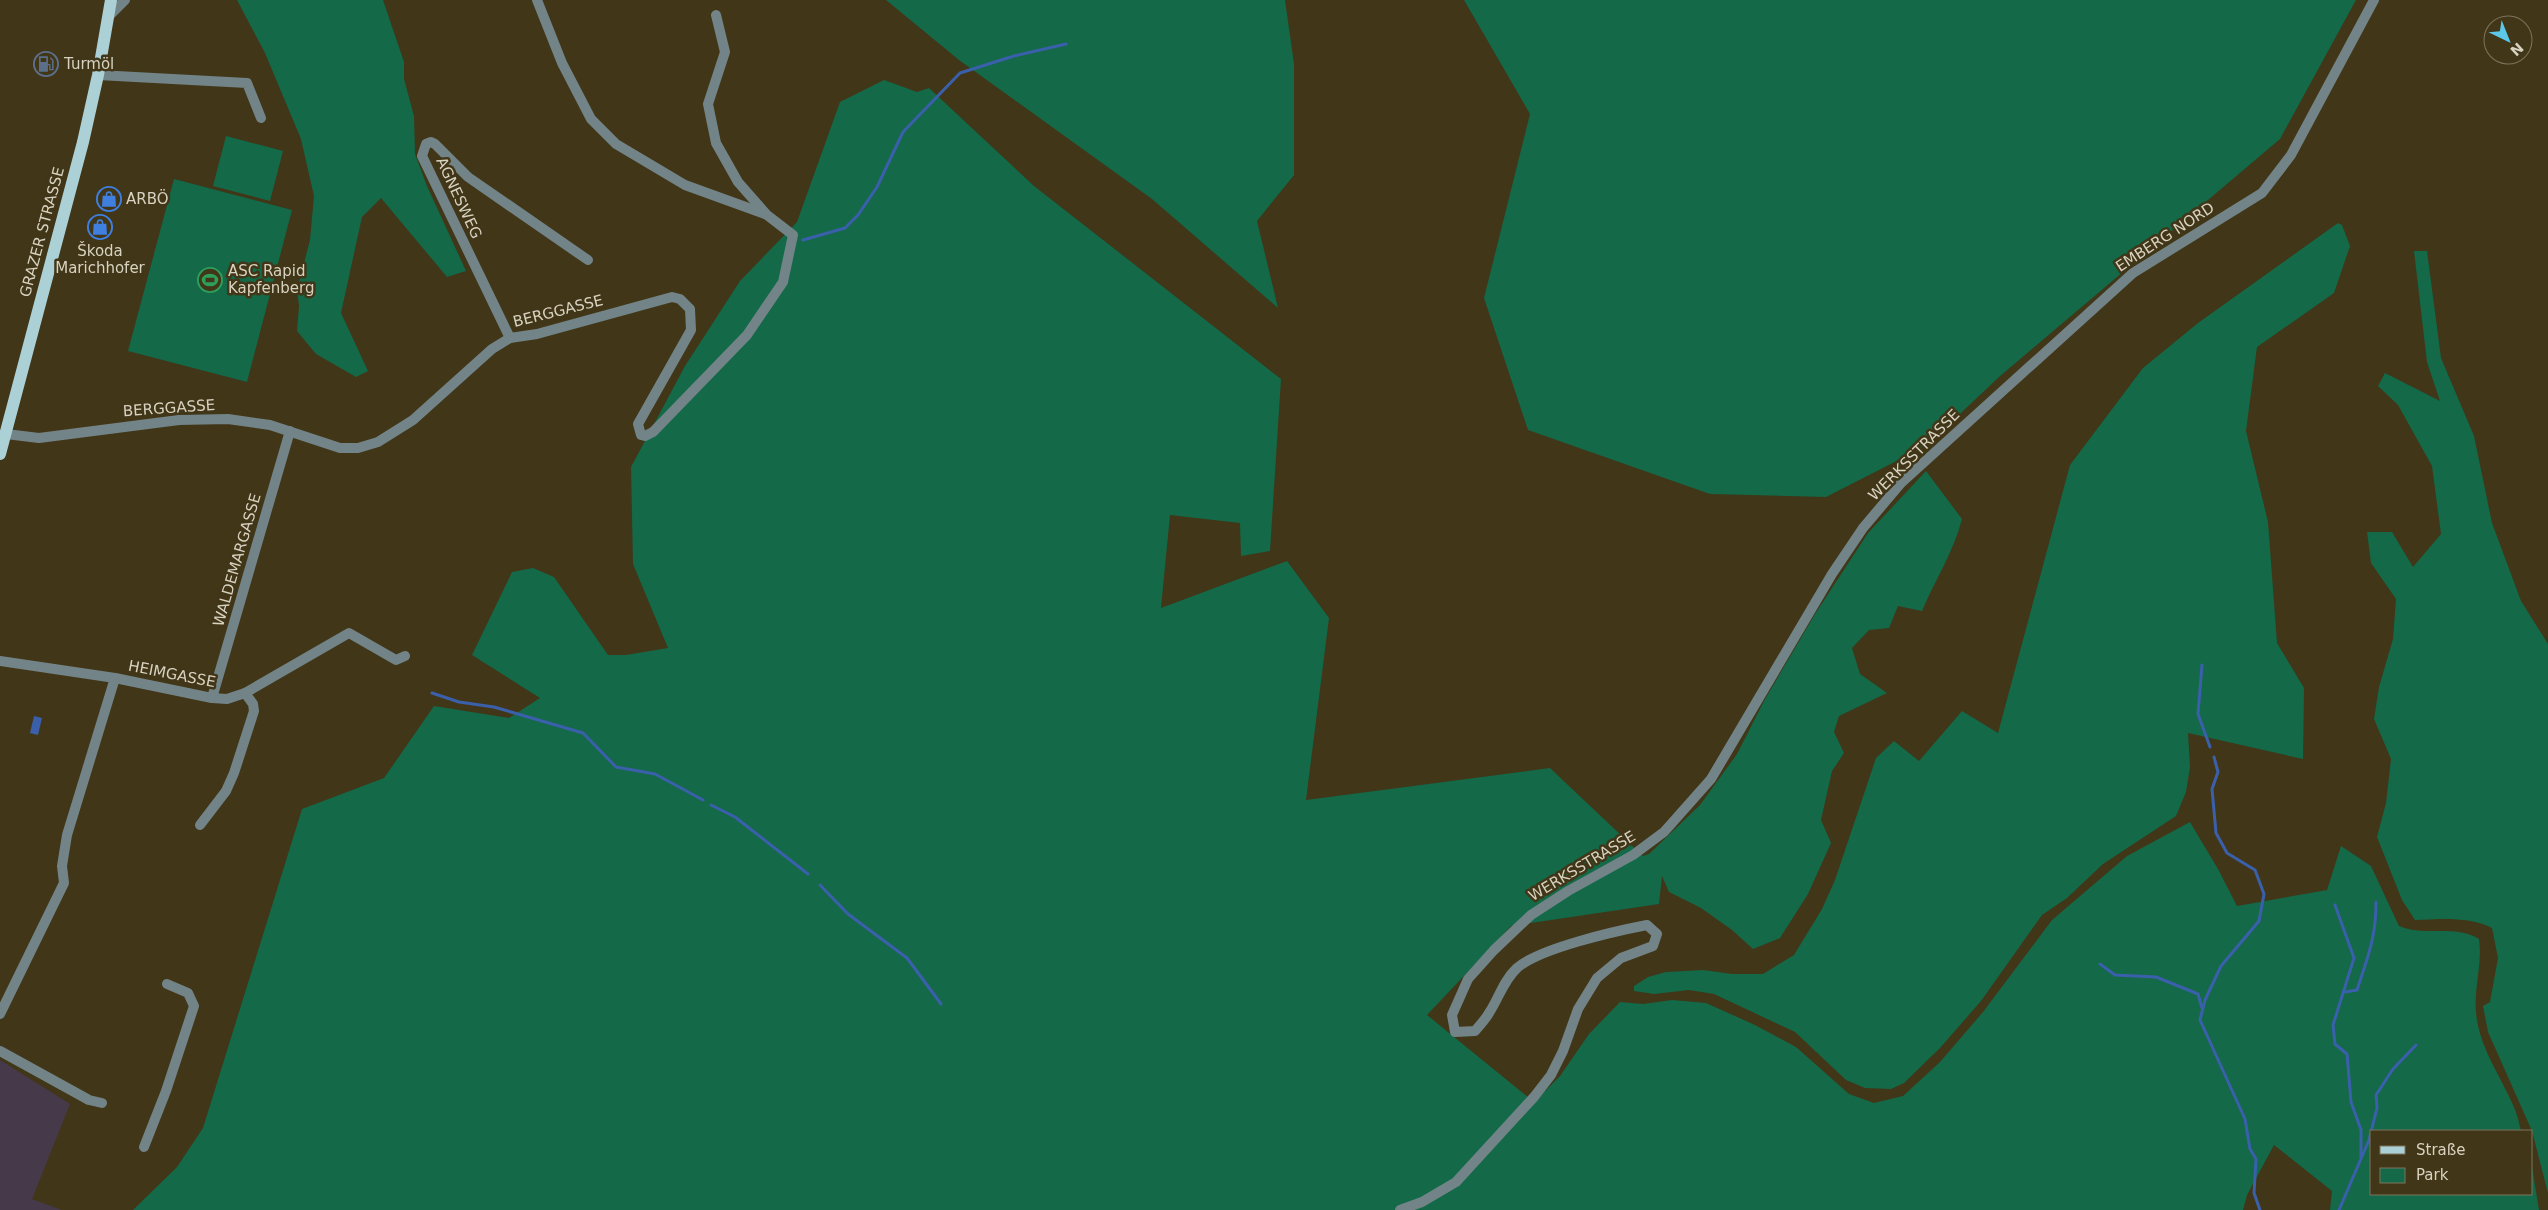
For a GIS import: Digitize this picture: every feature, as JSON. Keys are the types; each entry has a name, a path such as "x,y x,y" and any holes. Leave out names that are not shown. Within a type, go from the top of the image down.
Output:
{"main road":[{"name":"GRAZER STRASSE","path":"0,454 4,429 98,75 111,0"}],"street":[{"path":"109,16 124,0"},
{"name":"BERGGASSE","path":"537,0 562,63 592,119 616,144 685,185 767,215"},
{"name":"EMBERG NORD","path":"2022,373 2133,273 2262,193 2291,155 2309,124 2374,0"},
{"name":"BERGGASSE","path":"4,429 39,438 162,421 228,419 270,425 340,448 358,448 378,442 413,420 492,349 510,338 537,334 672,298 680,299 690,309 691,330 638,424 640,432 645,436 662,424 747,335 783,282 794,236 767,215 738,182 716,143 708,104 725,52 716,15"},
{"path":"98,75 247,83 261,118"},
{"name":"AGNESWEG","path":"510,338 422,156 426,144 431,142 435,144 468,177 588,260"},
{"name":"WERKSSTRASSE","path":"1400,1210 1422,1202 1456,1182 1534,1097 1551,1075 1563,1051 1578,1009 1597,978 1621,958 1653,946 1657,934 1647,925 1621,930 1545,953 1518,967 1501,988 1490,1013 1475,1031 1455,1032 1452,1015 1468,979 1494,950 1531,915 1568,891 1633,855 1664,832 1688,806 1712,779 1742,730 1786,649 1863,528 1902,484 2022,373"},
{"name":"WALDEMARGASSE","path":"212,698 290,431"},
{"name":"HEIMGASSE","path":"0,661 115,678 212,698 226,699 245,693 349,633 396,660 405,656"},
{"path":"0,1014 64,883 62,866 67,835 115,678"},
{"path":"200,825 226,791 234,773 254,711 253,704 245,693"},
{"path":"144,1148 166,1091 194,1006 188,993 168,984"},
{"path":"0,1051 89,1100 102,1103"}],"shaded area":[{"path":"0,1060 70,1104 32,1199 62,1210 0,1210"}],"green space":[{"path":"237,0 383,0 404,62 404,79 414,116 415,154 427,186 466,271 447,277 381,198 362,217 341,313 368,371 356,377 316,354 297,331 299,306 297,290 310,240 314,196 301,139 265,53"},
{"path":"886,0 1285,0 1294,64 1294,175 1257,221 1278,308 1152,199 959,60"},
{"path":"1464,0 2356,0 2280,139 1999,377 1926,446 1826,497 1710,494 1528,430 1484,298 1530,114"},
{"path":"884,80 917,92 929,88 1034,186 1281,379 1270,551 1241,556 1240,523 1170,515 1161,608 1287,561 1329,618 1306,800 1550,768 1643,856 1649,854 1700,805 1737,754 1764,701 1815,614 1868,533 1926,471 1962,519 1949,554 1922,611 1898,606 1889,628 1869,630 1852,648 1860,674 1887,693 1839,716 1834,732 1844,753 1832,771 1821,820 1831,843 1808,894 1780,938 1753,949 1732,930 1701,908 1669,892 1662,876 1659,904 1511,926 1427,1015 1534,1102 1560,1076 1589,1034 1620,1002 1643,1004 1672,1000 1706,1003 1755,1025 1796,1047 1849,1094 1874,1103 1903,1096 1940,1062 1983,1012 2052,920 2127,856 2190,822 2237,906 2327,890 2341,846 2371,866 2399,926 2419,931 2460,932 2479,939 2480,959 2476,989 2476,1010 2479,1031 2487,1053 2514,1108 2521,1130 2370,1130 2370,1195 2533,1195 2533,1173 2539,1210 2330,1210 2332,1191 2274,1145 2247,1195 2243,1210 133,1210 177,1167 203,1128 302,809 384,778 434,706 509,718 540,698 472,655 512,572 533,568 554,577 608,655 626,655 668,648 633,564 631,467 685,366 740,281 797,222 840,102"},
{"path":"226,136 283,151 270,201 213,186"},
{"name":"ASC Rapid Kapfenberg","path":"174,179 292,210 247,382 128,351"},
{"path":"2338,223 2342,225 2350,246 2334,293 2257,347 2246,431 2268,522 2277,643 2304,688 2303,759 2188,733 2190,767 2186,792 2176,816 2103,864 2067,898 2042,915 1981,1001 1940,1048 1904,1083 1891,1089 1865,1088 1846,1080 1795,1032 1714,994 1689,990 1654,994 1634,991 1634,986 1648,977 1666,972 1703,970 1732,974 1763,974 1794,955 1822,909 1835,880 1876,758 1894,741 1919,761 1962,711 1998,733 2070,465 2143,368 2198,323"},
{"path":"2414,251 2427,251 2441,358 2474,436 2492,523 2521,601 2548,644 2548,1193 2533,1130 2488,1032 2483,1006 2490,1002 2498,958 2492,928 2464,920 2415,920 2402,900 2377,837 2386,803 2391,759 2374,719 2379,687 2393,639 2396,599 2371,563 2367,532 2392,532 2413,567 2441,534 2432,466 2398,405 2378,386 2385,373 2440,401 2427,362"}],"water":[{"path":"34,716 42,718 38,735 30,733"}],"waterway":[{"path":"803,240 845,228 858,215 877,187 903,132 960,73 1014,56 1066,44"},
{"path":"2202,665 2198,714 2210,747"},
{"path":"432,693 459,702 494,707 583,733 616,767 655,774 703,800"},
{"path":"2214,757 2218,772 2212,789 2216,833 2227,853 2255,870 2264,894 2259,921 2221,966 2205,1000 2200,1020 2245,1119 2250,1149 2256,1159 2254,1193 2260,1210"},
{"path":"711,805 735,817 808,874"},
{"path":"820,885 848,914 907,958 941,1004"},
{"path":"2345,992 2357,990 2373,937 2376,902"},
{"path":"2335,905 2354,958 2333,1025 2335,1044 2347,1054 2351,1102 2361,1130 2361,1157"},
{"path":"2100,964 2115,975 2156,977 2198,994 2202,1008"},
{"path":"2372,1130 2377,1108 2376,1095 2393,1069 2416,1045"},
{"path":"2339,1210 2370,1136"}],"place":[{"name":"Turmöl","path":"46,64"},
{"name":"ARBÖ","path":"109,199"},
{"name":"Škoda Marichhofer","path":"100,227"},
{"name":"ASC Rapid Kapfenberg","path":"210,280"}]}
